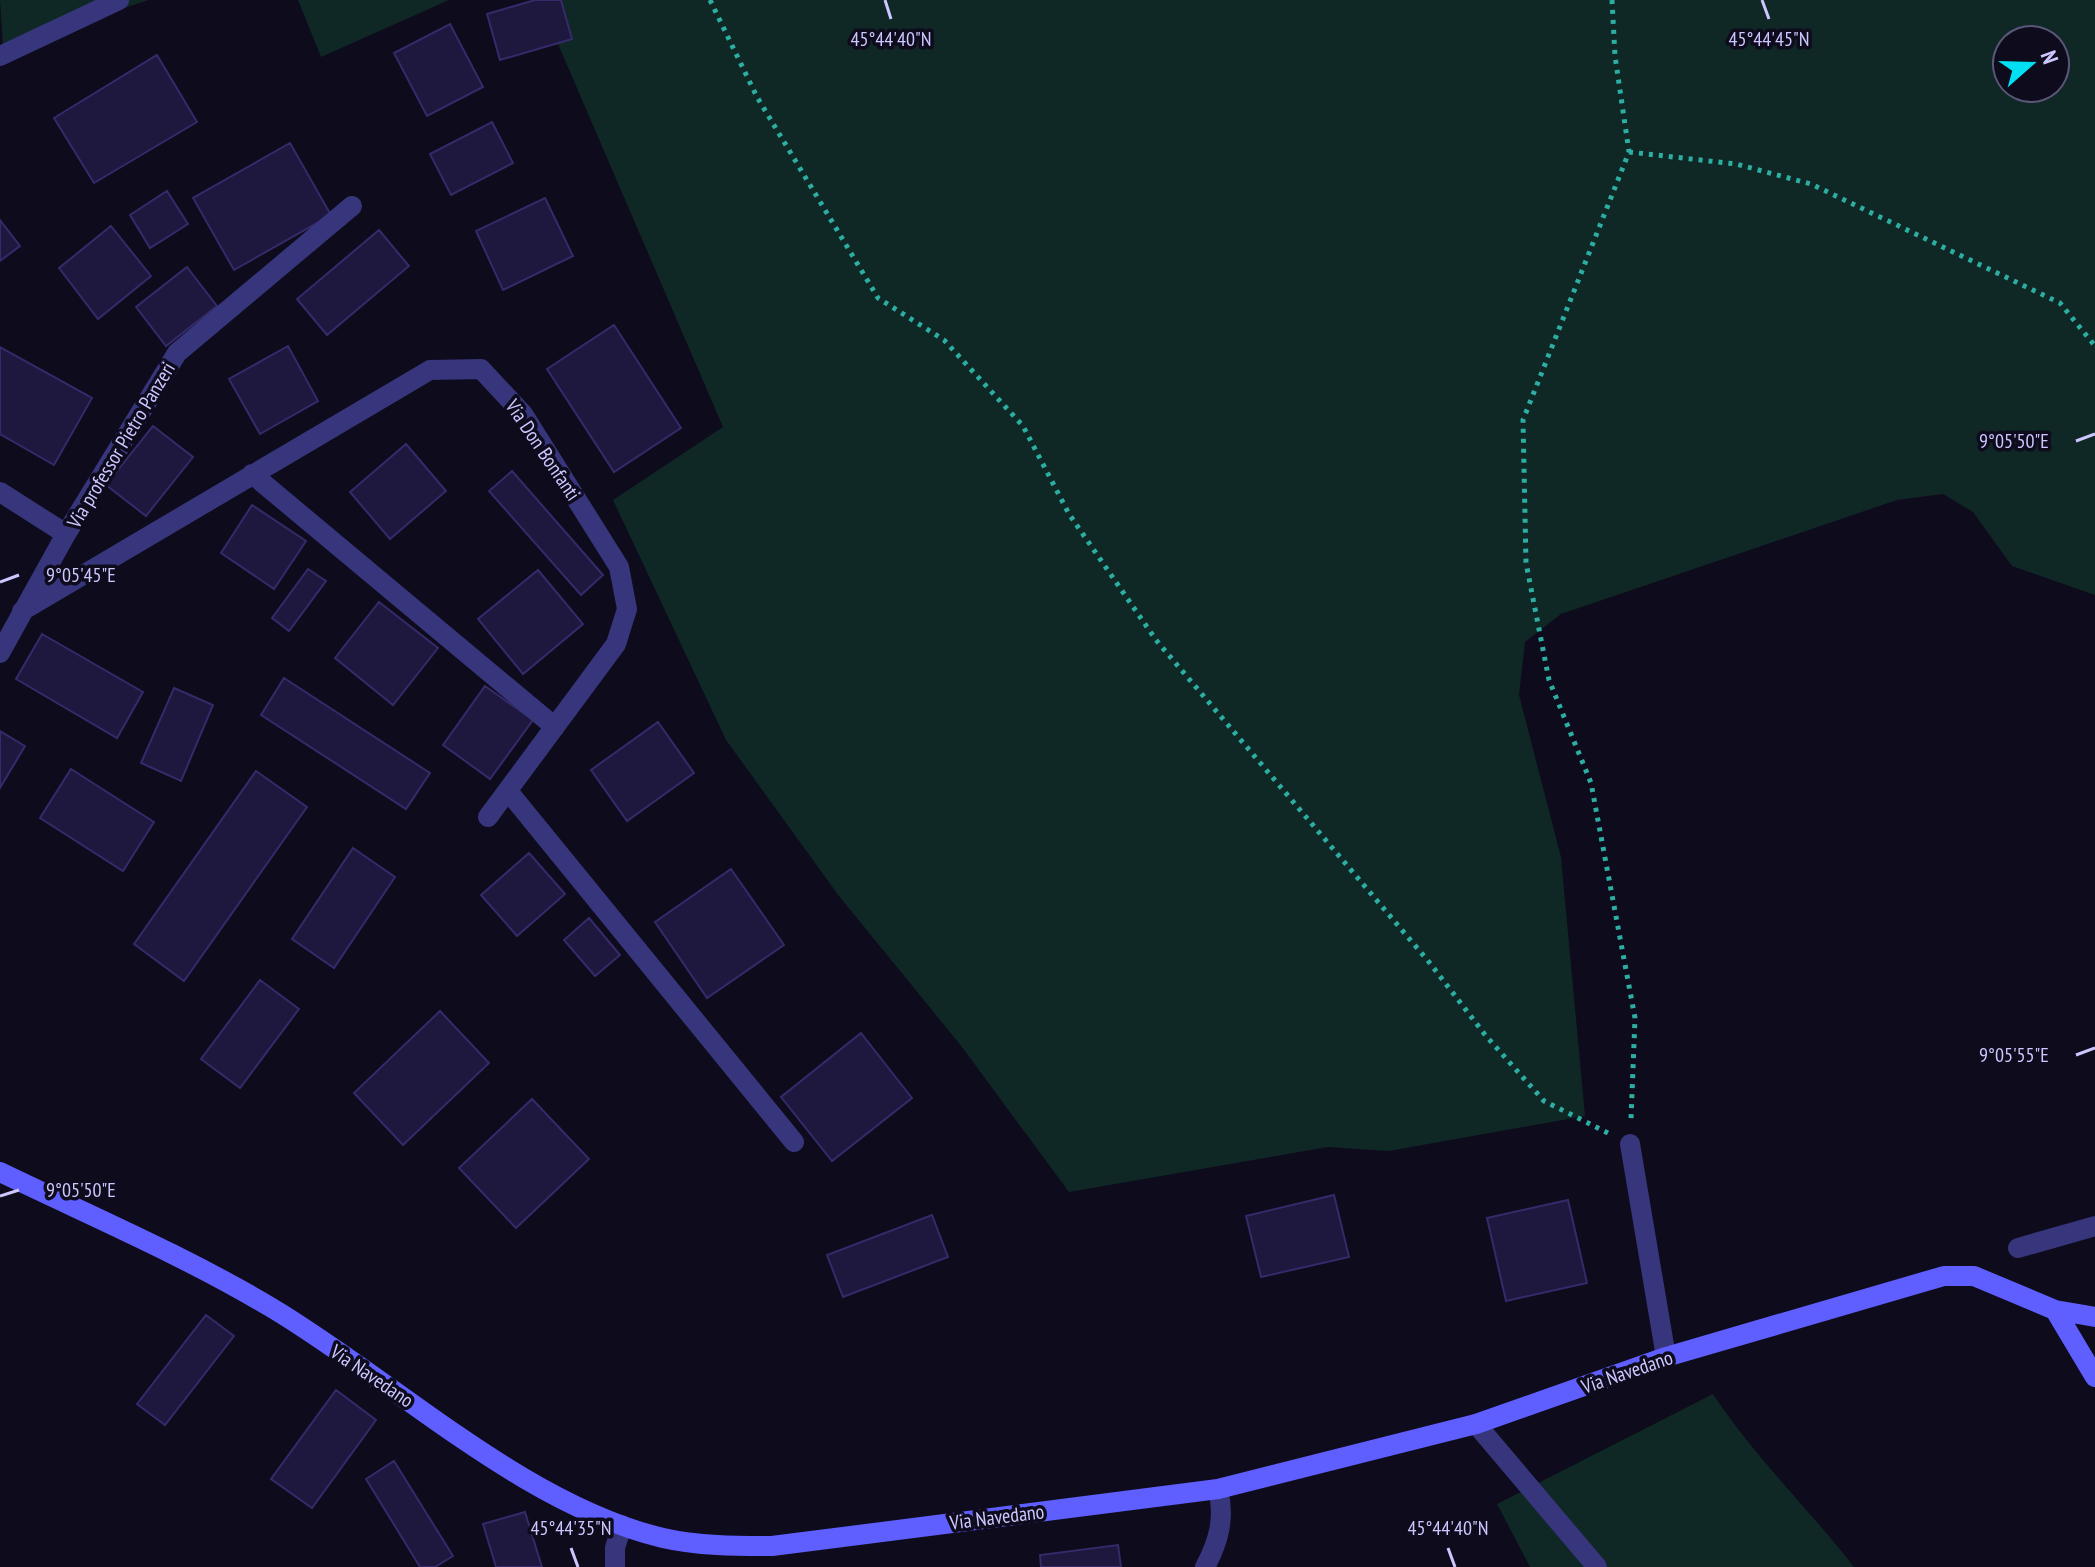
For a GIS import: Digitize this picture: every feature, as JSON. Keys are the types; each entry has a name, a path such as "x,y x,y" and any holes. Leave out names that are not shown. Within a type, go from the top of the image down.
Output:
{"street":[{"path":"0,56 119,0"},
{"name":"Via professor Pietro Panzeri","path":"0,653 66,534 177,353 352,206"},
{"name":"Via Don Bonfanti","path":"22,611 430,370 481,369 523,414 619,567 627,609 616,644 488,817"},
{"path":"252,474 555,727"},
{"path":"0,492 66,534"},
{"path":"508,791 794,1142"},
{"path":"1630,1144 1666,1357"},
{"name":"Via Navedano","path":"0,1172 199,1267 262,1302 553,1496 622,1525 664,1538 722,1546 772,1546 1218,1489 1476,1424 1666,1357 1944,1276 1974,1276 2055,1310 2095,1317"},
{"path":"2018,1248 2095,1226"},
{"path":"2055,1310 2095,1377"},
{"path":"1476,1424 1597,1567"},
{"path":"1205,1567 1217,1546 1221,1522 1223,1509 1218,1489"},
{"path":"615,1567 615,1548 622,1525"}],"path":[{"path":"710,0 757,97 878,298 944,340 1023,426 1069,514 1156,640 1429,962 1486,1036 1544,1101 1630,1144 1635,1018 1591,783 1549,680 1526,563 1523,420 1629,152 1615,56 1612,0"},
{"path":"1629,152 1736,164 1811,184 2060,303 2095,346"}],"green space":[{"path":"0,0 149,0 3,47"},
{"path":"298,0 449,0 321,57"},
{"path":"539,0 2095,0 2095,595 2012,566 1973,512 1943,494 1897,500 1561,614 1525,642 1519,695 1561,857 1585,1116 1389,1151 1328,1147 1069,1192 962,1047 839,896 726,740 613,500 723,427"},
{"path":"1713,1394 1746,1439 1854,1567 1530,1567 1497,1504"}],"building":[{"path":"535,0 561,0 572,39 500,60 487,14"},
{"path":"450,24 483,87 427,116 394,53"},
{"path":"157,55 197,122 94,183 54,118"},
{"path":"492,122 513,163 451,195 430,154"},
{"path":"290,143 331,215 234,270 193,198"},
{"path":"167,191 188,224 150,248 130,215"},
{"path":"545,198 573,256 503,290 476,231"},
{"path":"0,220 20,246 0,261"},
{"path":"111,226 151,276 98,319 59,268"},
{"path":"379,230 409,266 327,335 297,299"},
{"path":"187,267 217,306 166,346 136,307"},
{"path":"614,325 681,428 614,472 547,369"},
{"path":"288,346 318,401 260,434 229,379"},
{"path":"0,347 92,398 54,465 0,434"},
{"path":"153,426 193,457 146,516 106,485"},
{"path":"406,444 446,491 390,539 350,492"},
{"path":"512,471 603,575 581,595 489,491"},
{"path":"252,505 306,541 274,589 221,553"},
{"path":"308,569 326,581 289,631 272,618"},
{"path":"538,570 583,624 523,674 478,619"},
{"path":"379,602 438,648 393,705 335,658"},
{"path":"42,634 143,692 117,738 16,679"},
{"path":"284,678 430,773 406,809 261,715"},
{"path":"485,686 533,720 490,779 443,745"},
{"path":"174,688 213,705 181,781 141,763"},
{"path":"658,722 694,773 627,821 591,770"},
{"path":"0,731 25,746 0,788"},
{"path":"71,769 154,822 123,871 40,818"},
{"path":"256,771 307,807 184,981 134,944"},
{"path":"353,848 395,877 334,968 292,939"},
{"path":"529,853 565,894 517,936 481,895"},
{"path":"731,869 784,945 707,998 655,922"},
{"path":"589,918 620,955 595,976 564,940"},
{"path":"260,980 299,1009 240,1088 201,1059"},
{"path":"440,1011 489,1063 403,1145 354,1093"},
{"path":"861,1033 912,1098 832,1161 781,1097"},
{"path":"532,1099 589,1159 516,1228 459,1168"},
{"path":"1334,1195 1349,1257 1261,1277 1246,1216"},
{"path":"1568,1200 1587,1283 1506,1301 1487,1218"},
{"path":"932,1215 948,1257 843,1297 827,1255"},
{"path":"206,1315 234,1336 165,1425 137,1404"},
{"path":"336,1390 376,1420 312,1508 271,1479"},
{"path":"394,1461 453,1556 435,1567 420,1567 366,1479"},
{"path":"525,1512 542,1567 496,1567 483,1524"},
{"path":"1118,1545 1121,1567 1041,1567 1040,1555"}]}
